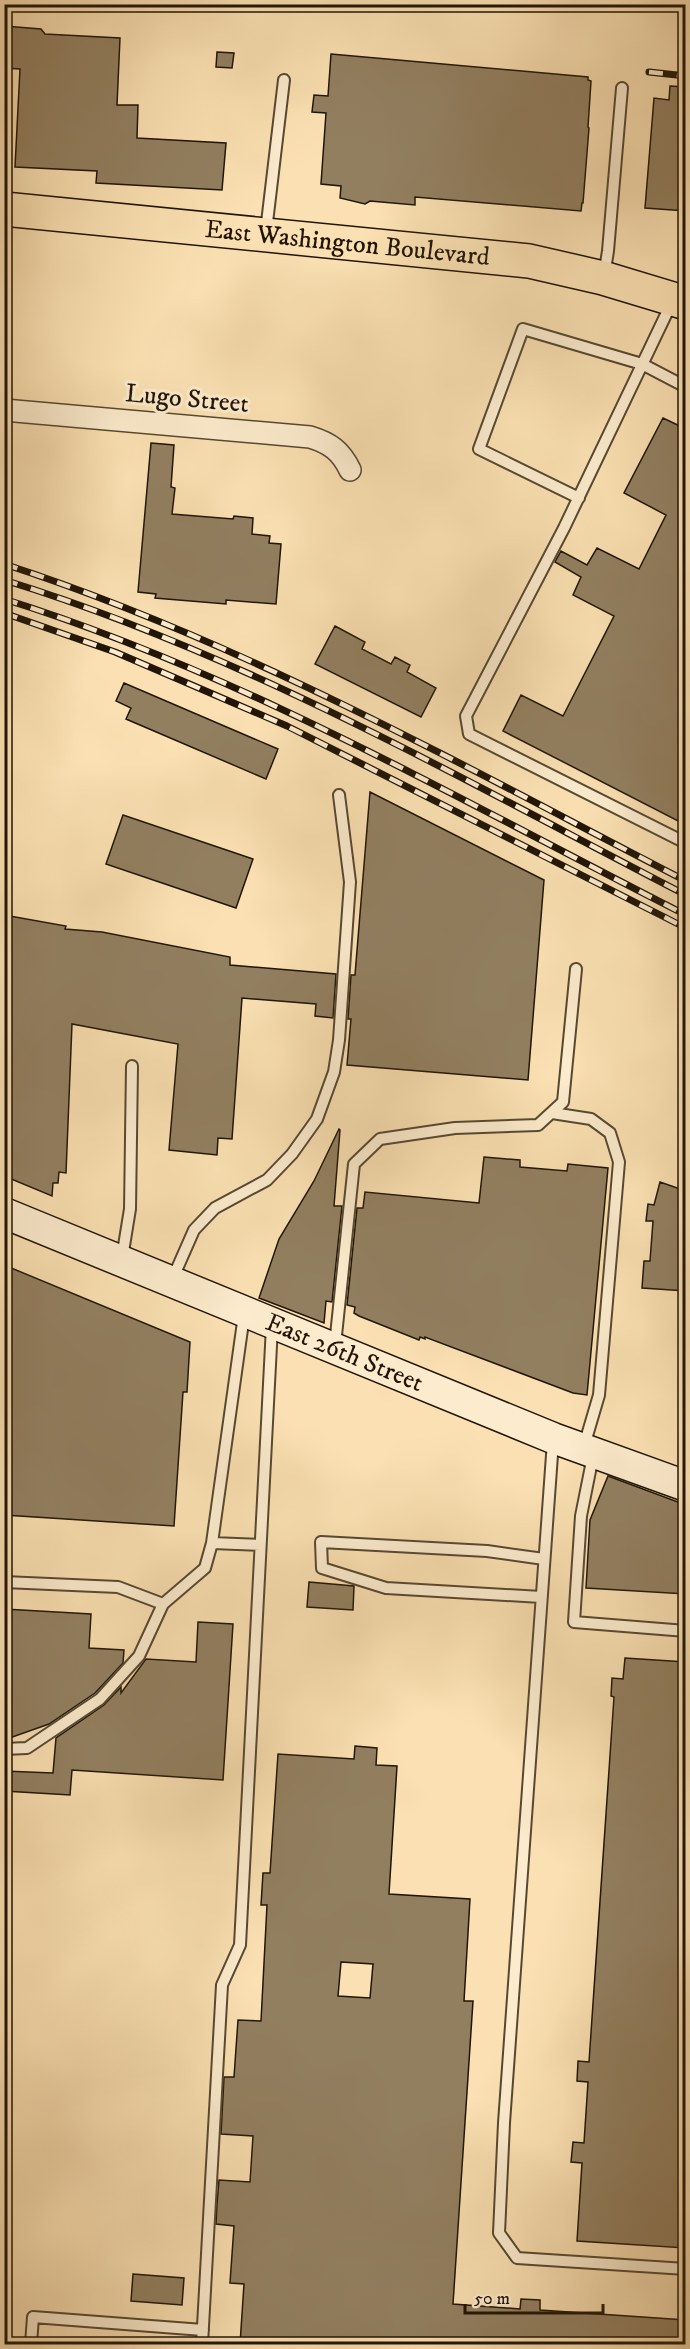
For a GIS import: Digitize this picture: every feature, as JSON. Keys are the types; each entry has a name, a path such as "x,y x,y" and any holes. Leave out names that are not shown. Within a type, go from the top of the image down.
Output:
{"main road":[{"name":"East Washington Boulevard","path":"4,209 529,261 603,278 680,301"}],"street":[{"name":"Lugo Street","path":"4,410 310,436 336,448 350,470"},
{"name":"East 26th Street","path":"4,1213 553,1438 686,1486"}],"lane":[{"path":"266,235 284,80"},
{"path":"603,278 608,251 622,88"},
{"path":"680,301 642,364 579,498 466,716 469,734 686,843"},
{"path":"579,498 479,449 523,329 642,364 686,387"},
{"path":"171,1281 194,1230 215,1208 267,1180 292,1154 317,1119 334,1072 339,1040 350,882 339,795"},
{"path":"334,1348 354,1164 380,1139 455,1128 538,1125 552,1113 563,1102 576,969"},
{"path":"122,1261 130,1209 132,1066"},
{"path":"552,1113 591,1119 610,1133 619,1161 599,1395 588,1450 581,1516 574,1622 686,1631"},
{"path":"4,1749 27,1748 100,1699 139,1656 163,1604 205,1568 212,1543 244,1311"},
{"path":"202,2344 222,1985 240,1945 272,1323"},
{"path":"553,1438 506,2099 499,2233 517,2258 686,2270"},
{"path":"541,1597 386,1588 322,1568 320,1554 321,1542 487,1551 544,1559"},
{"path":"212,1543 260,1545"},
{"path":"4,1582 118,1587 163,1604"},
{"path":"31,2344 33,2317 202,2330"}],"building":[{"path":"4,26 41,29 45,34 120,38 117,105 138,105 137,138 226,143 222,190 96,183 97,171 15,167 20,69 4,68"},
{"path":"217,52 234,53 232,68 216,67"},
{"path":"331,54 588,77 591,81 589,128 581,211 415,197 415,205 370,201 365,204 340,198 341,186 321,184 326,113 312,112 314,95 328,96"},
{"path":"670,86 686,87 686,211 645,208 654,98 669,100"},
{"path":"663,418 686,429 686,825 503,731 521,695 563,716 614,616 573,595 581,577 555,562 561,551 587,565 597,548 639,569 666,515 624,493"},
{"path":"151,443 174,445 171,487 175,488 172,514 233,519 234,516 253,518 252,534 270,536 269,543 281,544 276,604 226,600 226,604 155,598 156,594 138,592"},
{"path":"335,626 365,642 362,649 391,664 395,657 410,665 407,672 436,688 421,717 315,664"},
{"path":"124,683 278,749 266,779 126,719 131,708 116,701"},
{"path":"370,792 544,880 528,1080 347,1065 351,1019 348,1019 351,975 355,975"},
{"path":"123,815 253,859 236,908 106,864"},
{"path":"4,915 66,926 65,929 102,932 230,957 230,965 336,974 333,1018 315,1016 316,1004 242,998 232,1139 218,1138 217,1155 169,1150 178,1044 72,1024 66,1173 59,1172 58,1183 53,1183 52,1196 4,1176"},
{"path":"339,1129 334,1206 342,1206 332,1302 326,1301 324,1323 259,1298 279,1239 314,1181"},
{"path":"484,1157 520,1160 520,1167 567,1171 568,1164 608,1168 587,1395 573,1393 425,1337 425,1339 420,1337 419,1340 359,1316 354,1313 355,1307 347,1305 357,1208 363,1208 365,1192 479,1203"},
{"path":"660,1182 686,1191 686,1291 642,1288 644,1261 650,1261 653,1221 646,1221 648,1204 654,1205"},
{"path":"4,1265 190,1342 187,1392 183,1392 174,1526 4,1515"},
{"path":"608,1476 686,1505 686,1594 586,1588 590,1520"},
{"path":"309,1582 354,1586 353,1610 307,1607"},
{"path":"4,1609 91,1614 89,1648 124,1650 123,1663 95,1693 49,1724 4,1740"},
{"path":"198,1622 233,1624 223,1780 72,1770 70,1795 4,1791 4,1771 53,1773 56,1738 104,1705 121,1687 121,1693 146,1659 196,1662"},
{"path":"625,1658 686,1662 686,2248 577,2241 582,2163 571,2162 573,2142 584,2143 588,2082 577,2081 578,2061 589,2062 614,1697 611,1696 612,1678 623,1679"},
{"path":"355,1746 377,1748 376,1765 397,1766 389,1894 470,1899 464,2001 473,2001 453,2304 520,2309 521,2299 540,2300 540,2310 686,2320 686,2344 240,2344 244,2284 230,2283 234,2226 216,2224 217,2204 219,2180 250,2182 253,2136 221,2134 224,2077 234,2077 238,2020 261,2021 267,1905 261,1905 263,1873 270,1873 278,1754 354,1759","holes":["341,1962 373,1964 370,1998 338,1996"]},
{"path":"133,2274 184,2278 182,2305 131,2301"}],"railway":[{"path":"649,72 686,76"},
{"path":"4,564 93,595 266,668 435,751 686,881"},
{"path":"4,580 93,610 181,644 267,682 436,764 686,895"},
{"path":"4,599 93,629 266,702 435,785 686,915"},
{"path":"4,613 115,652 287,726 686,928"}]}
